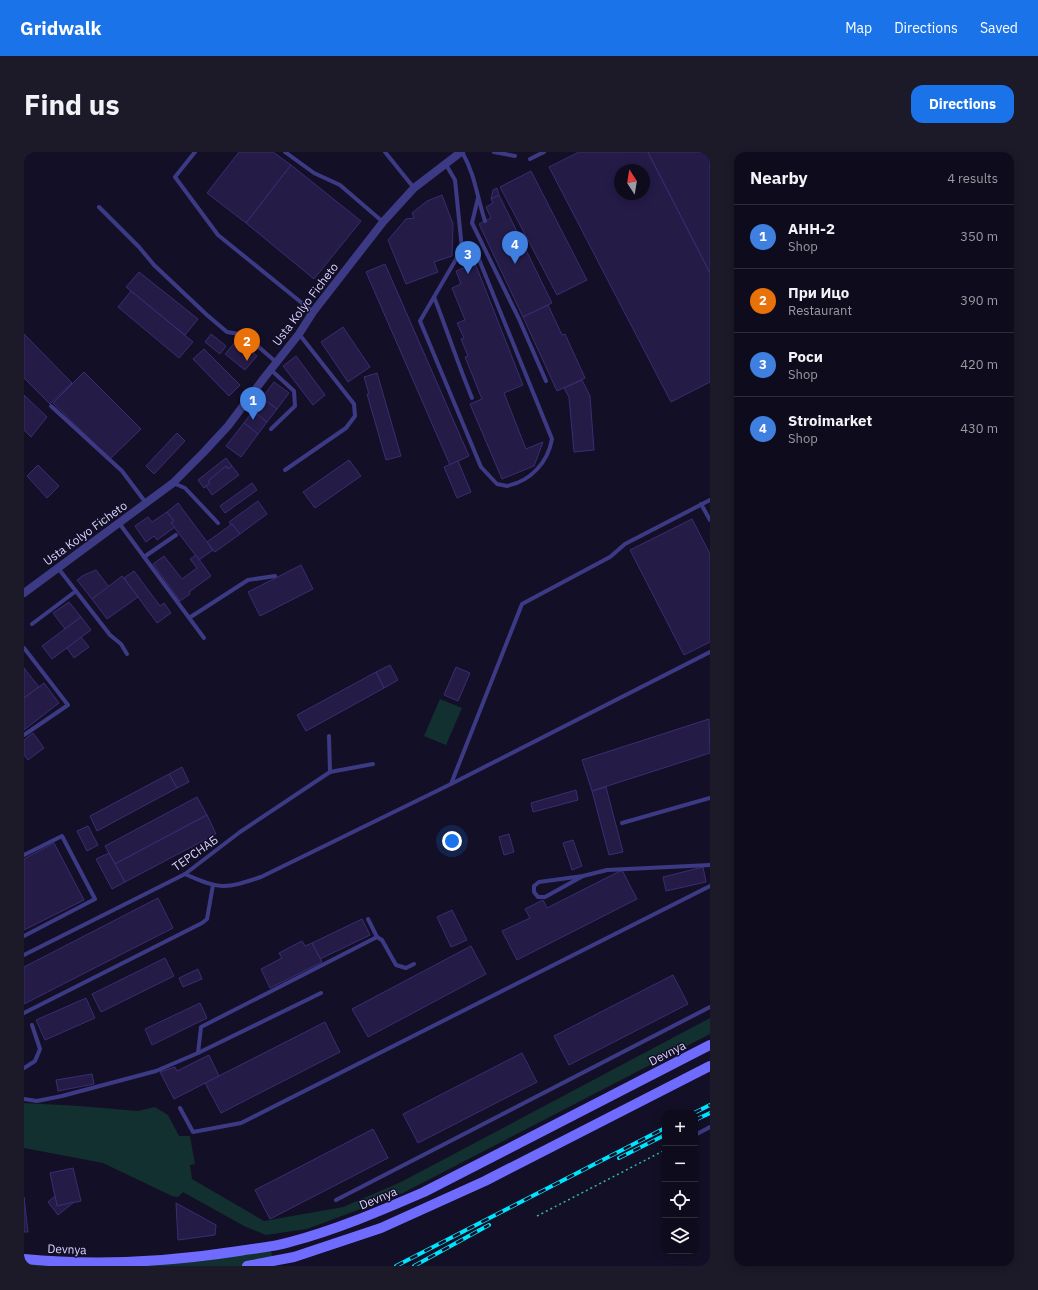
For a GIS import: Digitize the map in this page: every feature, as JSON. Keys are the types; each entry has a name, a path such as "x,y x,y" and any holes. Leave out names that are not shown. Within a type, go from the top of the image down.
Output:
{"main road":[{"name":"Devnya","path":"24,1259 89,1263 148,1262 214,1255 289,1243 334,1229 375,1214 424,1192 710,1045"},
{"path":"247,1266 294,1257 342,1242 388,1225 484,1181 710,1066"}],"street":[{"name":"Usta Kolyo Ficheto","path":"24,593 173,483 228,426 270,369 300,334 313,312 383,222 414,188 445,163 462,152"}],"lane":[{"path":"195,152 175,177 218,235 313,312"},
{"path":"285,152 314,173 340,185 383,222"},
{"path":"385,152 414,188"},
{"path":"462,152 471,167 476,180 478,198 485,221"},
{"path":"494,152 515,156"},
{"path":"530,160 544,152"},
{"path":"445,163 455,180 462,249 420,321 481,467 497,484 507,486 512,485 538,470 550,449 552,438 478,257 462,249"},
{"path":"478,198 472,223 519,319 546,381"},
{"path":"99,208 139,247 154,265 207,315 227,332 245,335 276,362"},
{"path":"434,297 453,346 456,360 472,398"},
{"path":"285,470 346,428 355,416 354,404 300,334"},
{"path":"270,369 294,391 295,406 271,429"},
{"path":"51,406 122,471 146,503"},
{"path":"173,483 185,488 218,523"},
{"path":"451,784 522,604 610,557 625,544 710,500"},
{"path":"702,504 710,520"},
{"path":"119,523 204,638"},
{"path":"144,557 176,535"},
{"path":"58,568 110,634 121,644 127,654"},
{"path":"190,618 248,580 275,576"},
{"path":"32,624 76,591"},
{"path":"24,648 68,705 24,735"},
{"path":"185,874 213,885 232,887 261,877 451,784 710,652"},
{"path":"329,736 330,772"},
{"name":"ТЕРСНАБ","path":"24,955 185,874 240,832 330,772 373,764"},
{"path":"622,822 710,798"},
{"path":"24,856 62,836 95,899 24,936"},
{"path":"583,876 545,897 538,897 534,892 534,886 539,882 583,876 607,870 710,864"},
{"path":"24,1013 202,923 207,919 213,885"},
{"path":"180,1108 193,1132 240,1123 710,886"},
{"path":"368,919 377,937 382,940 396,965 406,968 414,964"},
{"path":"198,1053 201,1027 377,937"},
{"path":"24,1099 36,1101 62,1096 156,1071 198,1053 321,993"},
{"path":"336,1200 710,1007"},
{"path":"24,1068 35,1061 40,1049 32,1025"},
{"path":"698,1133 710,1127"}],"path":[{"path":"537,1216 662,1152"}],"green space":[{"path":"440,699 462,708 446,745 424,736"},
{"path":"710,1018 710,1034 403,1193 307,1229 266,1235 244,1226 183,1192 178,1197 172,1196 103,1163 24,1148 24,1103 138,1111 155,1107 168,1115 179,1136 190,1136 195,1164 190,1165 192,1179 264,1221 343,1207 401,1182"},
{"path":"269,1246 274,1261 247,1266 24,1266 24,1259 89,1263"}],"building":[{"path":"239,152 273,152 291,165 246,223 207,193"},
{"path":"579,152 648,152 710,273 710,382 671,402 549,167"},
{"path":"648,152 710,152 710,273"},
{"path":"291,165 361,221 314,279 246,223"},
{"path":"531,171 587,280 557,295 500,187"},
{"path":"497,188 499,195 491,199 493,190"},
{"path":"442,195 453,224 452,256 434,262 438,272 406,284 388,240 406,219 414,218 412,213 427,201"},
{"path":"499,195 552,303 523,317 479,224 491,218 486,207 493,203 491,199"},
{"path":"475,263 523,385 504,393 526,449 543,442 534,466 502,479 470,404 482,399 465,357 468,356 461,339 464,338 457,323 465,320 452,288 461,284 456,271"},
{"path":"385,264 469,456 450,465 366,272"},
{"path":"139,272 198,319 185,335 126,287"},
{"path":"131,291 193,342 179,358 118,307"},
{"path":"548,305 562,335 565,334 585,378 557,391 523,317"},
{"path":"343,327 370,367 348,382 321,342"},
{"path":"24,334 72,383 50,404 24,378"},
{"path":"211,334 226,346 220,354 205,342"},
{"path":"238,339 257,356 245,370 225,354"},
{"path":"204,349 240,385 229,396 193,359"},
{"path":"296,356 325,395 313,405 283,366"},
{"path":"84,372 141,429 110,459 53,403"},
{"path":"377,373 401,456 386,460 367,394 369,394 364,377"},
{"path":"582,380 590,396 594,450 574,452 569,397 564,388"},
{"path":"274,382 289,393 277,409 262,398"},
{"path":"24,395 47,417 31,437 24,430"},
{"path":"262,398 277,409 267,422 253,411"},
{"path":"253,411 267,422 258,434 244,423"},
{"path":"244,423 258,434 241,457 226,446"},
{"path":"177,433 185,441 154,474 146,466"},
{"path":"226,458 232,466 228,469 226,466 208,481 210,483 204,488 198,480"},
{"path":"349,460 361,476 315,508 303,492"},
{"path":"458,461 471,492 457,498 444,467"},
{"path":"38,465 59,486 47,498 27,476"},
{"path":"226,466 228,469 232,466 239,475 212,495 206,486 210,483 208,481"},
{"path":"252,483 257,490 225,513 220,506"},
{"path":"258,501 267,514 240,534 229,522"},
{"path":"178,503 213,550 199,560 171,523 174,521 167,512"},
{"path":"167,512 174,521 171,523 175,527 157,540 154,536 146,542 135,526 148,517 152,522"},
{"path":"692,519 710,554 710,642 684,655 630,550"},
{"path":"232,524 240,534 215,552 207,542"},
{"path":"196,555 211,576 189,592 190,594 180,601 153,564 164,556 182,579 197,568 190,559"},
{"path":"301,565 313,589 260,616 248,592"},
{"path":"96,570 109,587 92,599 77,580"},
{"path":"134,571 160,606 164,603 171,613 157,623 124,578"},
{"path":"122,576 138,597 107,619 92,599"},
{"path":"69,602 81,617 65,629 53,613"},
{"path":"81,617 91,630 52,659 42,646"},
{"path":"81,637 89,647 74,658 67,648"},
{"path":"390,665 398,680 384,688 376,672"},
{"path":"456,667 470,673 458,701 444,695"},
{"path":"24,668 39,687 24,698"},
{"path":"376,672 384,688 306,731 297,715"},
{"path":"44,683 59,703 24,730 24,698"},
{"path":"709,719 710,753 592,791 582,760"},
{"path":"33,733 44,748 28,760 24,755 24,740"},
{"path":"182,767 189,782 177,788 169,774"},
{"path":"169,774 177,788 97,831 90,816"},
{"path":"606,787 623,852 609,855 592,791"},
{"path":"576,790 578,800 533,812 531,803"},
{"path":"197,797 207,815 115,864 105,846"},
{"path":"207,815 216,834 125,882 115,864"},
{"path":"88,826 98,845 87,851 77,831"},
{"path":"509,834 514,852 504,855 499,837"},
{"path":"573,840 582,866 572,870 563,843"},
{"path":"54,843 84,900 24,930 24,859"},
{"path":"109,853 125,882 112,889 96,859"},
{"path":"703,867 706,882 666,891 663,877"},
{"path":"622,870 637,899 517,960 502,931 530,918 525,909 543,900 547,908"},
{"path":"158,898 173,928 24,1004 24,967"},
{"path":"452,910 467,940 451,947 437,917"},
{"path":"362,919 370,935 320,959 312,943"},
{"path":"302,941 305,946 312,943 322,962 270,988 261,969 282,958 279,953"},
{"path":"471,946 486,974 368,1037 352,1009"},
{"path":"165,958 174,976 101,1012 92,994"},
{"path":"198,969 202,979 183,987 179,978"},
{"path":"673,975 688,1004 569,1065 554,1036"},
{"path":"86,998 95,1018 45,1040 36,1020"},
{"path":"200,1003 207,1018 152,1045 145,1029"},
{"path":"325,1022 340,1052 221,1113 205,1083"},
{"path":"522,1053 537,1082 418,1143 403,1114"},
{"path":"209,1055 219,1076 174,1099 160,1072 175,1067 177,1071"},
{"path":"92,1074 94,1084 58,1091 56,1080"},
{"path":"373,1129 388,1158 270,1219 255,1190"},
{"path":"73,1168 81,1201 57,1206 50,1173"},
{"path":"55,1196 57,1206 74,1202 58,1215 48,1202"},
{"path":"24,1197 28,1232 24,1232"},
{"path":"176,1203 216,1225 215,1235 178,1240"}],"railway":[{"path":"698,1111 710,1105"},
{"path":"698,1119 710,1113"},
{"path":"396,1266 662,1130"},
{"path":"619,1158 662,1136"},
{"path":"414,1266 489,1225"}],"place":[{"name":"Stroimarket","path":"515,264"},
{"name":"Роси","path":"468,274"},
{"name":"При Ицо","path":"247,361"},
{"name":"АНН-2","path":"253,420"}]}
